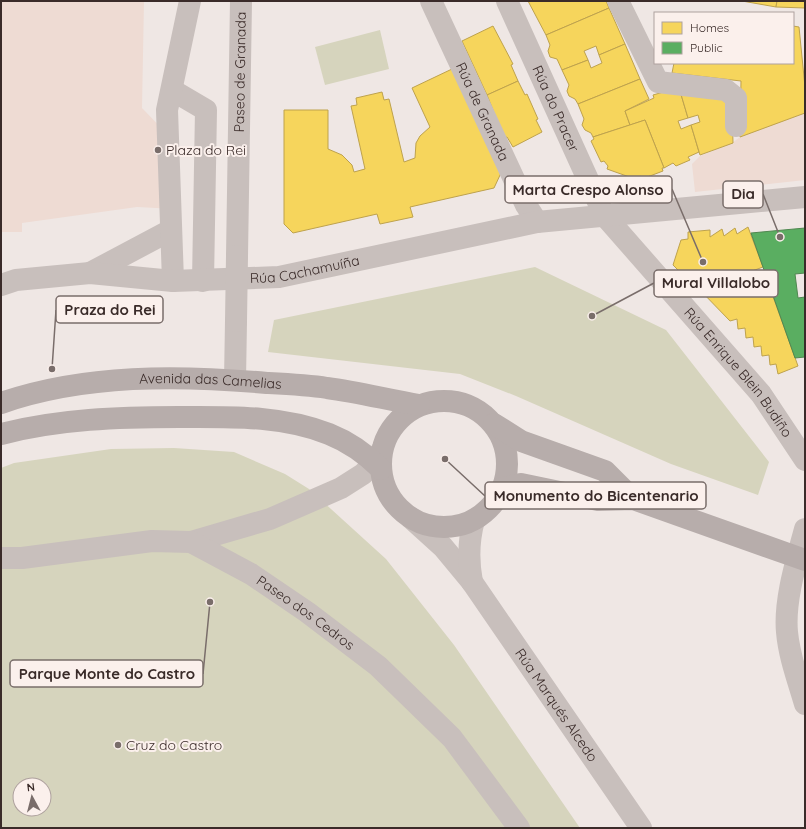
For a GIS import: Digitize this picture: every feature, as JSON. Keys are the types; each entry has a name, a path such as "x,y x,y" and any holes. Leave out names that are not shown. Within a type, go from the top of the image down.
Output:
{"main road":[{"name":"Avenida das Camelias","path":"1,403 29,395 108,382 154,378 235,380 327,388 420,405"},
{"path":"493,423 502,438 508,454 508,472 503,488 496,501 486,512 474,520 459,526 442,528 426,525 410,518 399,509 390,497 384,484 379,461 390,431 403,416 420,405 439,401 460,403 478,410 493,423 521,441 605,471 633,499"},
{"path":"1,434 48,424 99,419 153,416 257,418 294,423 329,434 379,461"},
{"path":"503,488 521,484 598,500 633,499 801,558"}],"street":[{"path":"172,281 167,110 190,1"},
{"name":"Rúa de Granada","path":"431,1 526,205 537,222"},
{"name":"Rúa do Pracer","path":"507,1 604,215"},
{"path":"618,1 658,82 726,90 736,98 736,126"},
{"name":"Paseo de Granada","path":"235,380 240,2"},
{"path":"172,90 206,110 203,281"},
{"name":"Rúa Cachamuíña","path":"1,285 16,280 90,273 172,281 279,277 537,222 805,197"},
{"name":"Rúa Enrique Blein Budiño","path":"604,215 761,394 805,460"},
{"path":"90,273 171,230"},
{"path":"191,542 270,520 341,488 363,474 379,461"},
{"name":"Rúa Marqués Alcedo","path":"410,518 443,547 472,582 641,828"},
{"name":"Rúa Marqués Alcedo","path":"472,582 468,553 474,520"},
{"path":"805,529 801,558 789,604 787,631 792,659 805,704"},
{"name":"Paseo dos Cedros","path":"1,567 11,558 152,541 191,542 251,574 307,612 378,666 452,738 519,828"}],"shaded area":[{"path":"1,1 144,1 142,108 168,135 175,209 137,207 22,223 22,232 1,232"},
{"path":"380,30 389,69 325,85 315,47"},
{"path":"805,113 805,180 695,192 692,164 700,156 732,143 740,137"},
{"path":"535,267 666,330 769,462 758,495 671,464 516,396 460,374 268,352 274,320"},
{"path":"174,448 234,452 285,474 309,489 386,559 454,645 580,828 1,828 1,468 14,463 111,449"}],"building: Homes":[{"path":"528,1 606,1 609,8 546,35"},
{"path":"742,1 777,1 776,7"},
{"path":"777,1 805,1 805,8 776,7"},
{"path":"609,8 625,44 599,55 596,46 584,51 588,60 562,70 557,59 550,57 548,51 550,45 546,35"},
{"path":"493,26 513,64 511,65 518,81 487,95 462,41"},
{"path":"794,26 799,27 805,87 805,113 740,137 741,81 672,73 674,64 794,64"},
{"path":"625,44 640,79 578,104 575,99 569,96 567,91 569,85 562,70 588,60 591,68 602,63 599,55"},
{"path":"452,69 501,173 494,188 410,207 413,217 380,224 377,214 293,233 284,224 284,110 328,110 328,149 342,155 352,165 354,172 365,169 351,106 357,105 356,98 382,92 384,100 389,99 404,162 415,158 416,143 420,136 430,127 412,88"},
{"path":"640,79 649,99 625,111 630,125 593,137 591,133 585,130 582,125 584,119 578,104"},
{"path":"518,81 525,95 527,94 542,132 513,147 507,137 504,138 487,95"},
{"path":"674,89 680,91 688,118 678,121 681,129 691,125 699,152 688,157 690,160 676,166 673,163 664,168 645,120 630,125 625,111 654,98 653,95"},
{"path":"680,91 721,97 732,108 733,143 700,155 691,125 700,122 698,115 688,118"},
{"path":"645,120 664,168 662,168 663,171 642,179 641,176 638,178 636,176 635,179 607,169 608,166 604,161 601,162 591,141 594,139 593,137"},
{"path":"748,227 763,267 744,274 743,278 759,295 771,291 798,366 778,374 776,364 770,365 769,355 762,356 761,346 754,347 753,337 746,338 745,328 738,329 737,319 730,321 698,288 707,288 701,281 691,282 692,273 681,273 673,265 681,240 688,239 688,232 710,230 710,237 722,229 724,236 735,228 737,234"}],"building: Public":[{"path":"805,228 805,273 795,274 798,298 805,297 805,357 795,358 751,233"}],"place":[{"name":"Plaza do Rei","path":"158,150"},
{"name":"Dia","path":"780,237"},
{"name":"Marta Crespo Alonso","path":"703,262"},
{"name":"Mural Villalobo","path":"592,316"},
{"name":"Praza do Rei","path":"52,369"},
{"name":"Monumento do Bicentenario","path":"445,459"},
{"name":"Parque Monte do Castro","path":"210,602"},
{"name":"Cruz do Castro","path":"118,745"}]}
